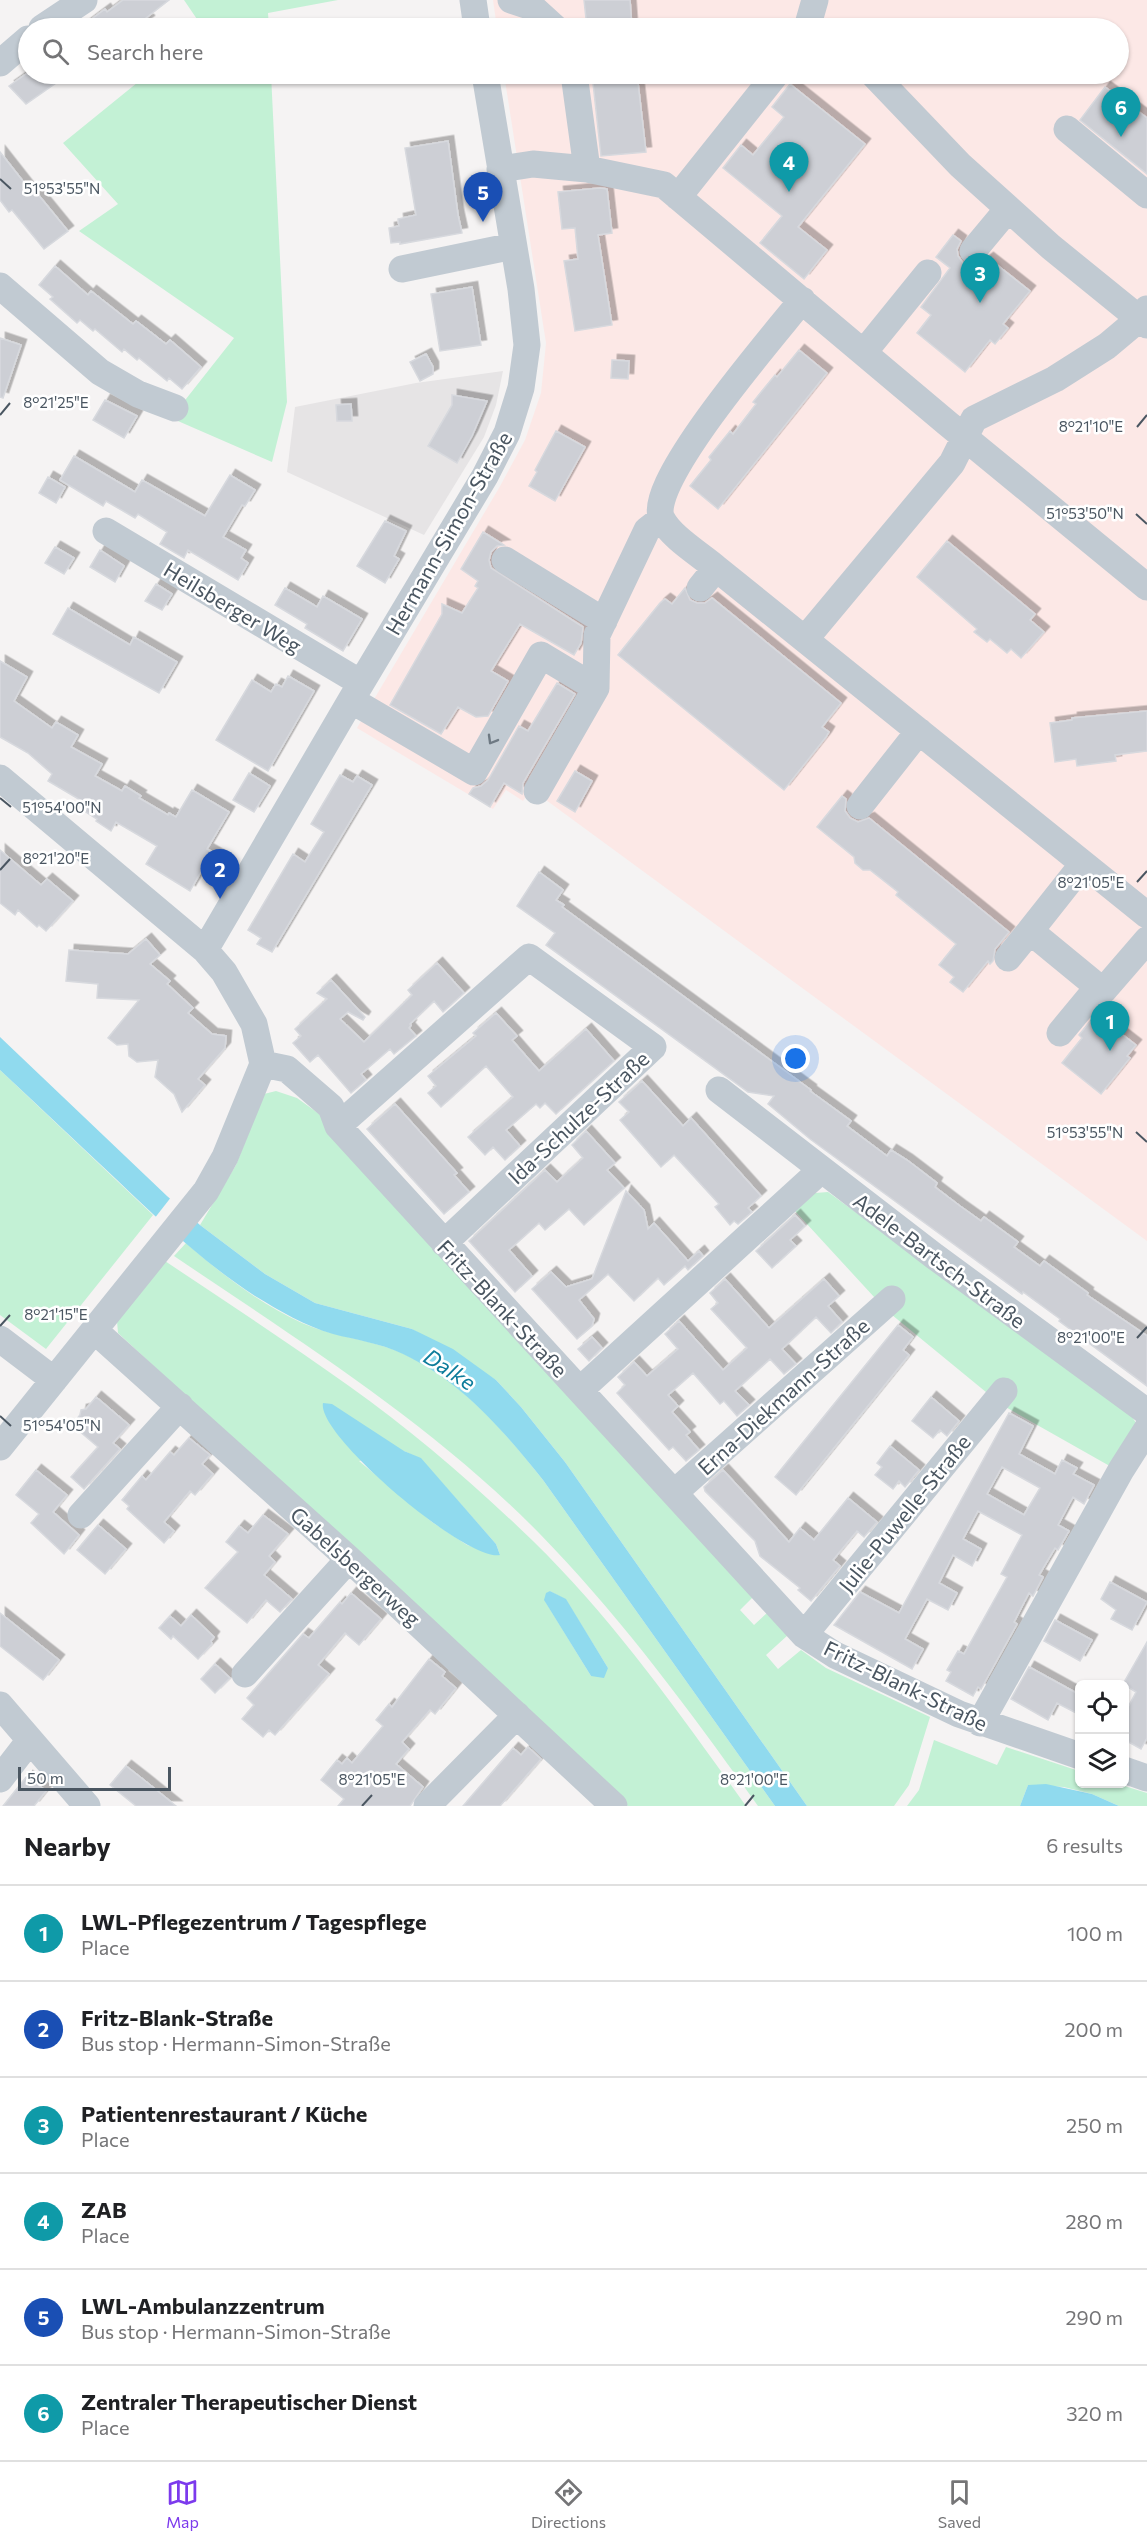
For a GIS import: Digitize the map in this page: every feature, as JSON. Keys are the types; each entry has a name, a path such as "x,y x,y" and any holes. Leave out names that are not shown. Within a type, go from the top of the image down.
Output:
{"street":[{"path":"57,18 84,0"},
{"path":"473,0 476,18"},
{"path":"511,0 532,7 544,18"},
{"path":"810,18 815,0"},
{"path":"0,63 18,48"},
{"name":"Hermann-Simon-Straße","path":"205,950 479,486 507,433 521,388 527,345 521,289 487,84"},
{"path":"575,84 587,169"},
{"path":"678,197 768,84"},
{"path":"806,638 952,463 974,419 1055,379 1107,346 1144,317 1051,248 960,165 883,84"},
{"path":"1067,129 1147,195"},
{"path":"500,169 533,164 587,169 664,185 1147,587"},
{"path":"973,251 1008,209"},
{"path":"402,269 513,246"},
{"path":"864,352 928,273"},
{"path":"0,286 100,372 138,393 175,408"},
{"path":"802,300 698,431 667,484 659,508 661,519 708,578 806,638 1147,915"},
{"path":"537,791 596,688 597,635 647,530 661,519"},
{"name":"Heilsberger Weg","path":"106,531 356,691 474,772 541,655 596,688"},
{"path":"505,560 604,621"},
{"path":"860,806 919,730"},
{"path":"0,778 205,950 224,972 254,1024 263,1064 225,1157 196,1205 0,1447"},
{"path":"1008,957 1083,864"},
{"path":"1030,931 1103,991 1147,940"},
{"name":"Ida-Schulze-Straße","path":"338,1126 529,957 653,1047 444,1243"},
{"path":"1060,1033 1098,987"},
{"name":"Fritz-Blank-Straße","path":"263,1064 287,1069 331,1107 338,1126 804,1635 835,1655 980,1723 1075,1754"},
{"name":"Adele-Bartsch-Straße","path":"718,1090 821,1170 1147,1412"},
{"path":"580,1390 821,1170"},
{"name":"Erna-Diekmann-Straße","path":"674,1493 892,1299"},
{"name":"Gabelsbergerweg","path":"94,1330 349,1559 517,1715 600,1802"},
{"path":"0,1340 54,1380"},
{"name":"Julie-Puwelle-Straße","path":"804,1635 1004,1391"},
{"path":"81,1515 180,1406"},
{"path":"980,1723 1121,1470 1147,1429"},
{"path":"245,1674 349,1559"},
{"path":"0,1705 87,1806"},
{"path":"427,1806 517,1715"},
{"path":"0,1779 30,1740"}],"shaded area":[{"path":"493,0 1147,0 1147,1241 531,789 523,801 506,790 493,809 357,728 499,488 525,440 541,393 546,343 506,84 1129,84 1129,18 496,18"},
{"path":"503,371 496,405 484,437 424,535 287,472 295,407 416,383"}],"green space":[{"path":"184,0 338,0 268,13 268,18 196,18"},
{"path":"136,84 271,84 287,402 272,462 171,418 234,338 79,231 118,204 63,143"},
{"path":"0,1070 153,1215 46,1349 0,1315"},
{"path":"276,1091 297,1098 322,1116 753,1597 740,1610 754,1625 767,1613 788,1635 766,1655 778,1669 801,1650 826,1668 930,1717 909,1785 894,1806 807,1806 565,1462 496,1380 412,1329 315,1303 265,1274 200,1225 236,1165 264,1094"},
{"path":"828,1192 1129,1412 1136,1423 1115,1469 1002,1405 886,1310 795,1211 815,1193"},
{"path":"186,1243 271,1307 314,1328 377,1344 402,1353 424,1364 444,1378 480,1408 543,1480 775,1806 758,1806 626,1631 569,1565 498,1493 410,1420 364,1386 174,1256"},
{"path":"165,1261 304,1354 397,1422 489,1500 563,1571 619,1635 746,1806 628,1806 118,1333 117,1321","holes":["404,1451 421,1459 496,1544 500,1555 467,1545 432,1522 359,1461","550,1591 566,1600 608,1668 591,1676 545,1601"]},
{"path":"934,1740 997,1765 1006,1747 1075,1770 1075,1788 1129,1787 1147,1793 1147,1806 1119,1806 1092,1794 1064,1787 1028,1785 1020,1806 907,1806 919,1790"}],"water":[{"name":"Dalke","path":"0,1037 167,1196 200,1225 265,1274 315,1303 412,1329 453,1349 496,1380 565,1462 807,1806 775,1806 543,1480 513,1443 480,1409 444,1378 424,1365 394,1350 323,1331 283,1313 218,1270 166,1226 0,1070"},
{"path":"323,1403 332,1404 404,1451 421,1458 496,1544 500,1555 483,1552 458,1539 397,1494 343,1441 327,1419"},
{"path":"550,1591 566,1599 608,1668 604,1678 591,1676 544,1600 546,1593"},
{"path":"1046,1784 1092,1794 1119,1806 1020,1806 1028,1785"}],"pier":[{"path":"172,1196 180,1203 162,1226 154,1219"}],"building":[{"path":"123,0 169,0 146,18 93,18 105,9 107,12"},
{"path":"584,0 630,0 631,18 586,18"},
{"path":"18,80 18,84 55,84 26,104 9,86"},
{"path":"593,84 638,84 646,152 601,156"},
{"path":"790,84 865,144 798,227 827,250 804,279 760,243 782,216 723,168 741,145 753,155 784,117 772,107"},
{"path":"1105,87 1147,118 1147,174 1080,120"},
{"path":"448,141 462,233 400,244 400,242 391,243 389,228 399,226 398,219 416,215 405,148"},
{"path":"0,152 33,194 36,192 68,231 44,249 12,210 9,212 0,200"},
{"path":"607,189 612,233 598,235 612,325 575,331 564,261 578,259 575,228 562,229 558,192"},
{"path":"953,235 961,241 957,249 958,256 963,263 971,267 978,266 988,258 1030,291 1003,324 1008,328 995,344 990,340 965,372 917,333 931,315 921,307 950,268 936,257"},
{"path":"55,266 88,295 91,291 133,324 136,321 166,344 170,340 201,367 182,389 169,378 167,381 139,358 137,360 124,349 122,352 95,329 93,331 80,320 77,323 50,299 53,297 39,285"},
{"path":"472,287 481,345 440,351 431,294"},
{"path":"0,338 21,345 3,398 0,397"},
{"path":"799,350 827,373 718,509 690,486 711,460 709,457 730,431 733,434 756,404 753,402"},
{"path":"426,354 433,367 433,374 420,381 410,362"},
{"path":"612,360 629,361 628,379 611,378"},
{"path":"452,395 487,401 457,463 428,446 452,405"},
{"path":"105,400 137,416 124,438 93,420"},
{"path":"351,404 352,421 337,421 336,405"},
{"path":"556,431 585,447 555,501 529,486"},
{"path":"74,456 135,492 142,480 205,516 230,475 255,490 245,506 242,505 223,537 246,550 241,558 248,563 238,580 188,550 184,558 160,544 167,532 138,514 135,518 106,501 103,506 60,480"},
{"path":"48,477 65,487 56,503 39,493"},
{"path":"385,521 406,531 394,556 399,559 385,583 357,566"},
{"path":"483,532 504,545 497,546 491,552 489,560 491,568 583,627 581,643 574,655 520,624 491,671 508,681 488,716 476,717 458,707 441,734 390,705 442,614 442,604 462,613 478,588 475,586 478,581 461,569"},
{"path":"947,541 1035,614 1030,620 1044,632 1021,658 1011,649 1007,653 990,639 987,642 974,632 977,629 917,577"},
{"path":"55,547 74,558 64,574 45,563"},
{"path":"100,550 124,566 115,582 90,567"},
{"path":"156,584 172,594 162,610 145,601"},
{"path":"285,588 317,607 323,596 362,619 343,651 305,628 307,624 275,605"},
{"path":"685,588 690,600 697,603 705,603 712,598 841,703 822,727 829,732 826,737 784,790 618,655 660,603 665,599 672,604"},
{"path":"68,608 130,645 134,637 177,662 159,693 53,634"},
{"path":"0,661 27,677 14,701 52,728 56,722 78,735 71,747 102,764 95,776 122,791 125,786 141,796 139,798 168,815 169,813 176,817 192,790 229,812 207,849 221,857 210,874 202,870 190,891 146,864 157,846 116,822 111,831 96,821 97,819 78,807 82,801 48,781 52,774 28,753 0,737"},
{"path":"288,676 314,691 268,771 216,740 252,680 271,692 276,684 282,687"},
{"path":"557,683 575,694 523,783 522,794 504,783 490,807 469,794 473,788 481,786 488,780 519,726 528,731"},
{"path":"1147,711 1147,751 1115,755 1116,761 1077,766 1076,759 1055,762 1050,723 1072,720 1072,718"},
{"path":"575,771 592,781 575,812 557,801"},
{"path":"249,773 270,786 254,812 233,800"},
{"path":"340,775 353,782 357,776 372,785 272,952 257,944 261,938 248,930 293,854 305,862 324,832 311,824"},
{"path":"842,796 846,799 845,811 850,818 858,822 869,818 1009,932 995,949 993,961 990,964 988,961 963,992 950,982 954,977 939,965 956,944 896,895 898,892 870,870 863,870 855,863 854,857 817,827"},
{"path":"0,850 41,885 47,879 73,901 46,931 39,925 37,927 18,910 15,915 0,903"},
{"path":"539,872 563,890 556,900 564,905 562,907 811,1090 851,1121 847,1126 887,1156 891,1150 907,1160 937,1183 935,1187 960,1206 981,1221 984,1217 1018,1242 1014,1247 1040,1266 1044,1261 1088,1293 1087,1295 1147,1336 1147,1386 1059,1321 1060,1319 1023,1292 1022,1294 810,1139 768,1104 774,1096 748,1092 546,945 555,933 517,906"},
{"path":"146,939 160,955 150,964 170,981 167,984 193,1008 188,1013 212,1034 226,1036 225,1048 198,1079 205,1085 182,1112 174,1094 155,1077 158,1060 137,1062 129,1056 128,1044 117,1045 108,1038 139,1000 97,998 98,984 66,981 69,950 128,954"},
{"path":"437,963 464,993 443,1012 434,1001 410,1024 409,1028 416,1036 394,1054 390,1049 361,1074 366,1080 351,1093 318,1055 310,1062 293,1043 301,1036 295,1029 327,999 317,993 331,980 365,1017 363,1020 348,1012 340,1019 364,1042 412,995 408,990"},
{"path":"496,1013 517,1036 512,1040 539,1071 586,1029 614,1061 556,1114 545,1103 540,1108 536,1104 506,1130 520,1146 505,1160 493,1147 485,1155 468,1137 513,1097 486,1066 441,1107 428,1093 436,1086 428,1076 476,1036 473,1033"},
{"path":"1096,1014 1136,1045 1127,1056 1130,1058 1101,1094 1062,1063 1082,1038 1079,1035"},
{"path":"642,1081 683,1126 691,1118 761,1196 748,1208 752,1212 738,1224 734,1221 730,1225 715,1207 719,1204 674,1155 661,1167 620,1120 629,1112 619,1102"},
{"path":"395,1104 457,1173 454,1175 469,1192 444,1214 367,1129"},
{"path":"586,1131 615,1163 607,1170 624,1188 584,1225 569,1209 545,1230 539,1223 509,1250 532,1276 515,1292 469,1241 545,1170 557,1182 583,1158 572,1145"},
{"path":"626,1191 644,1210 648,1229 654,1223 688,1261 699,1251 703,1256 688,1270 685,1266 664,1285 658,1278 634,1301 608,1274 579,1300 594,1319 592,1326 577,1339 532,1289 551,1272 566,1287 592,1279"},
{"path":"795,1215 805,1226 790,1240 796,1246 772,1268 756,1251"},
{"path":"725,1279 769,1328 824,1279 839,1296 828,1306 842,1322 831,1333 816,1317 782,1349 796,1364 784,1374 770,1359 735,1391 749,1405 737,1416 724,1401 720,1404 693,1373 668,1395 678,1406 672,1412 690,1432 686,1435 699,1450 686,1461 673,1447 669,1450 617,1393 625,1385 618,1377 634,1362 647,1376 678,1349 665,1334 679,1321 723,1370 747,1348 711,1309 718,1303 710,1293"},
{"path":"898,1325 913,1337 903,1350 909,1355 796,1495 775,1477"},
{"path":"592,1337 602,1348 589,1361 578,1349"},
{"path":"96,1397 129,1425 113,1443 120,1449 84,1489 71,1477 98,1447 72,1425 81,1410 86,1409"},
{"path":"931,1397 959,1421 947,1436 940,1430 933,1438 912,1421"},
{"path":"1009,1413 1033,1426 1019,1454 1055,1474 1062,1460 1077,1468 1073,1474 1094,1485 1084,1504 1073,1497 1058,1525 1069,1531 1058,1550 1055,1548 1039,1575 1043,1577 1033,1596 1029,1593 1014,1622 1017,1624 981,1689 978,1687 973,1696 946,1681 951,1672 947,1670 958,1651 964,1654 1007,1577 1001,1574 1022,1535 978,1511 963,1539 981,1549 972,1566 953,1555 939,1583 957,1593 948,1610 927,1599 905,1639 923,1649 912,1669 834,1625 860,1592 899,1613","holes":["1002,1467 1040,1488 1024,1515 987,1494"]},
{"path":"189,1438 210,1455 202,1464 213,1474 195,1495 190,1491 164,1522 174,1531 164,1543 127,1509 129,1506 122,1500 142,1476 146,1480 170,1452 174,1455"},
{"path":"890,1446 919,1470 905,1487 899,1481 893,1489 875,1475 882,1467 877,1463"},
{"path":"36,1470 67,1495 53,1512 79,1535 64,1554 31,1523 39,1514 16,1495"},
{"path":"723,1470 789,1542 800,1528 814,1540 848,1498 877,1522 864,1537 857,1531 833,1560 840,1566 811,1601 798,1590 800,1588 760,1556 755,1541 705,1491 704,1487"},
{"path":"263,1515 288,1534 269,1556 275,1562 264,1575 292,1599 280,1612 266,1600 247,1623 205,1588 238,1552 226,1542 239,1526 248,1533"},
{"path":"98,1525 126,1549 105,1574 77,1550"},
{"path":"1110,1582 1147,1602 1132,1630 1111,1619 1116,1610 1101,1599"},
{"path":"351,1593 381,1619 359,1645 345,1633 318,1665 329,1674 275,1735 269,1730 263,1737 242,1719 254,1705 247,1698 303,1634 309,1638 340,1602 342,1604"},
{"path":"0,1613 59,1660 43,1680 0,1646"},
{"path":"191,1615 214,1637 212,1644 198,1659 173,1636 171,1639 159,1628 170,1616 181,1626"},
{"path":"1055,1620 1092,1640 1080,1661 1044,1641"},
{"path":"1147,1642 1147,1738 1141,1749 1129,1742 1129,1705 1136,1692 1129,1688 1129,1680 1125,1680"},
{"path":"429,1659 445,1672 442,1676 456,1688 435,1714 430,1710 402,1742 409,1749 396,1764 423,1787 410,1806 338,1806 344,1799 321,1780 337,1760 342,1764 347,1758 352,1763 383,1726 376,1720 389,1704 392,1707"},
{"path":"215,1664 230,1678 215,1693 201,1679"},
{"path":"1029,1667 1075,1692 1075,1712 1057,1703 1048,1720 1011,1699"},
{"path":"528,1747 541,1759 500,1806 463,1806 513,1748 521,1755"},
{"path":"126,1766 176,1806 136,1806 110,1785"},
{"path":"27,1776 46,1791 34,1806 3,1806"}],"place":[{"name":"Zentraler Therapeutischer Dienst","path":"1121,137"},
{"name":"ZAB","path":"789,192"},
{"name":"LWL-Ambulanzzentrum","path":"483,222"},
{"name":"Patientenrestaurant / Küche","path":"980,303"},
{"name":"Fritz-Blank-Straße","path":"220,899"},
{"name":"LWL-Pflegezentrum / Tagespflege","path":"1110,1051"}]}
